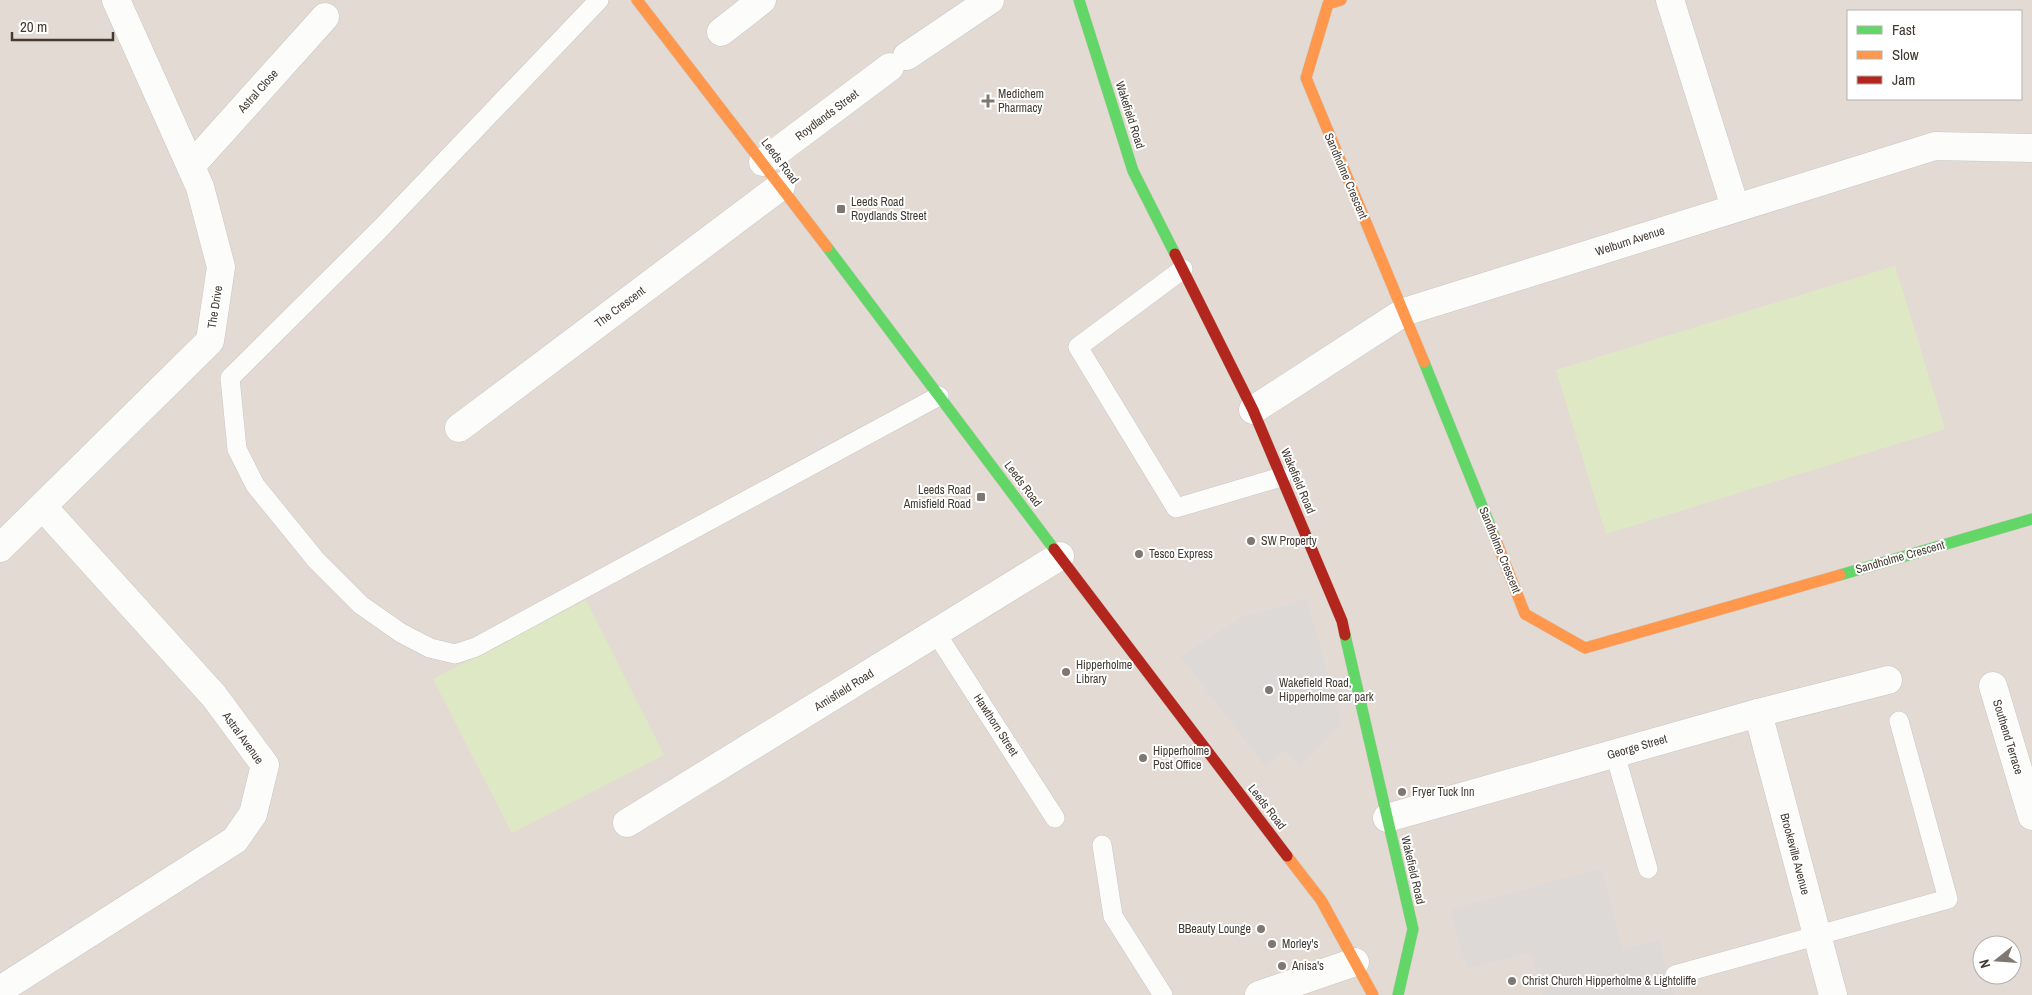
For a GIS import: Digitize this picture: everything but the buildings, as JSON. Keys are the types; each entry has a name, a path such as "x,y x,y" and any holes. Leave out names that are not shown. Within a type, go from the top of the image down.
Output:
{"main road":[{"name":"Leeds Road","path":"637,0 764,162 1198,740 1321,900 1373,995"},
{"name":"Wakefield Road","path":"1079,0 1133,171 1253,410 1342,622 1413,929 1398,995"},
{"name":"Sandholme Crescent","path":"1341,0 1328,4 1306,78 1404,312 1525,614 1585,648 2032,519"}],"street":[{"name":"The Drive","path":"0,548 210,341 221,267 200,188 116,0"},
{"path":"721,32 762,0"},
{"name":"Roydlands Street","path":"764,162 899,62 990,0"},
{"path":"1670,0 1736,207"},
{"name":"Astral Close","path":"191,166 325,17"},
{"name":"Welburn Avenue","path":"1253,410 1404,312 1935,146 2032,148"},
{"name":"The Crescent","path":"459,428 782,186"},
{"name":"Astral Avenue","path":"0,990 235,840 253,814 265,765 214,696 43,507"},
{"name":"Amisfield Road","path":"627,824 1060,556"},
{"name":"George Street","path":"1387,818 1758,713 1888,680"},
{"name":"Southend Terrace","path":"1993,686 2032,816"},
{"name":"Brookeville Avenue","path":"1758,713 1833,995"},
{"path":"1259,995 1355,962"}],"lane":[{"path":"599,0 379,230 230,378 237,449 256,485 316,560 361,606 402,633 430,648 455,654 476,647 939,396"},
{"path":"1183,269 1078,347 1176,508 1281,476"},
{"name":"Hawthorn Street","path":"936,633 1055,818"},
{"path":"1675,975 1816,934 1948,899 1899,721"},
{"path":"1615,754 1648,869"},
{"path":"1102,845 1113,916 1163,995"}],"shaded area":[{"path":"0,0 2032,0 2032,995 0,995"},
{"name":"Wakefield Road, Hipperholme car park","path":"1307,599 1341,724 1300,767 1285,750 1266,768 1181,657 1240,618"},
{"path":"1601,868 1623,949 1659,940 1673,995 1543,995 1531,953 1467,969 1450,910"}],"green space":[{"path":"1895,266 1945,429 1606,534 1556,370"},
{"path":"586,600 664,755 512,833 433,679"}],"traffic: fast":[{"path":"1079,0 1133,171 1175,254"},
{"path":"827,247 1054,549"},
{"path":"1424,362 1495,538"},
{"path":"1840,575 2032,519"},
{"path":"1345,635 1413,929 1398,995"}],"traffic: slow":[{"path":"637,0 827,247"},
{"path":"1341,0 1328,4 1306,78 1424,362"},
{"path":"1495,538 1525,614 1585,648 1840,575"},
{"path":"1287,856 1321,900 1373,995"}],"traffic: jam":[{"path":"1175,254 1253,410 1342,621 1345,635"},
{"path":"1054,549 1287,856"}],"place":[{"name":"Medichem Pharmacy","path":"988,101"},
{"name":"Leeds Road Roydlands Street","path":"841,209"},
{"name":"Leeds Road Amisfield Road","path":"981,497"},
{"name":"SW Property","path":"1251,541"},
{"name":"Tesco Express","path":"1139,554"},
{"name":"Hipperholme Library","path":"1066,672"},
{"name":"Wakefield Road, Hipperholme car park","path":"1269,690"},
{"name":"Hipperholme Post Office","path":"1143,758"},
{"name":"Fryer Tuck Inn","path":"1402,792"},
{"name":"BBeauty Lounge","path":"1261,929"},
{"name":"Morley's","path":"1272,944"},
{"name":"Anisa's","path":"1282,966"},
{"name":"Christ Church Hipperholme & Lightcliffe","path":"1512,981"}]}
